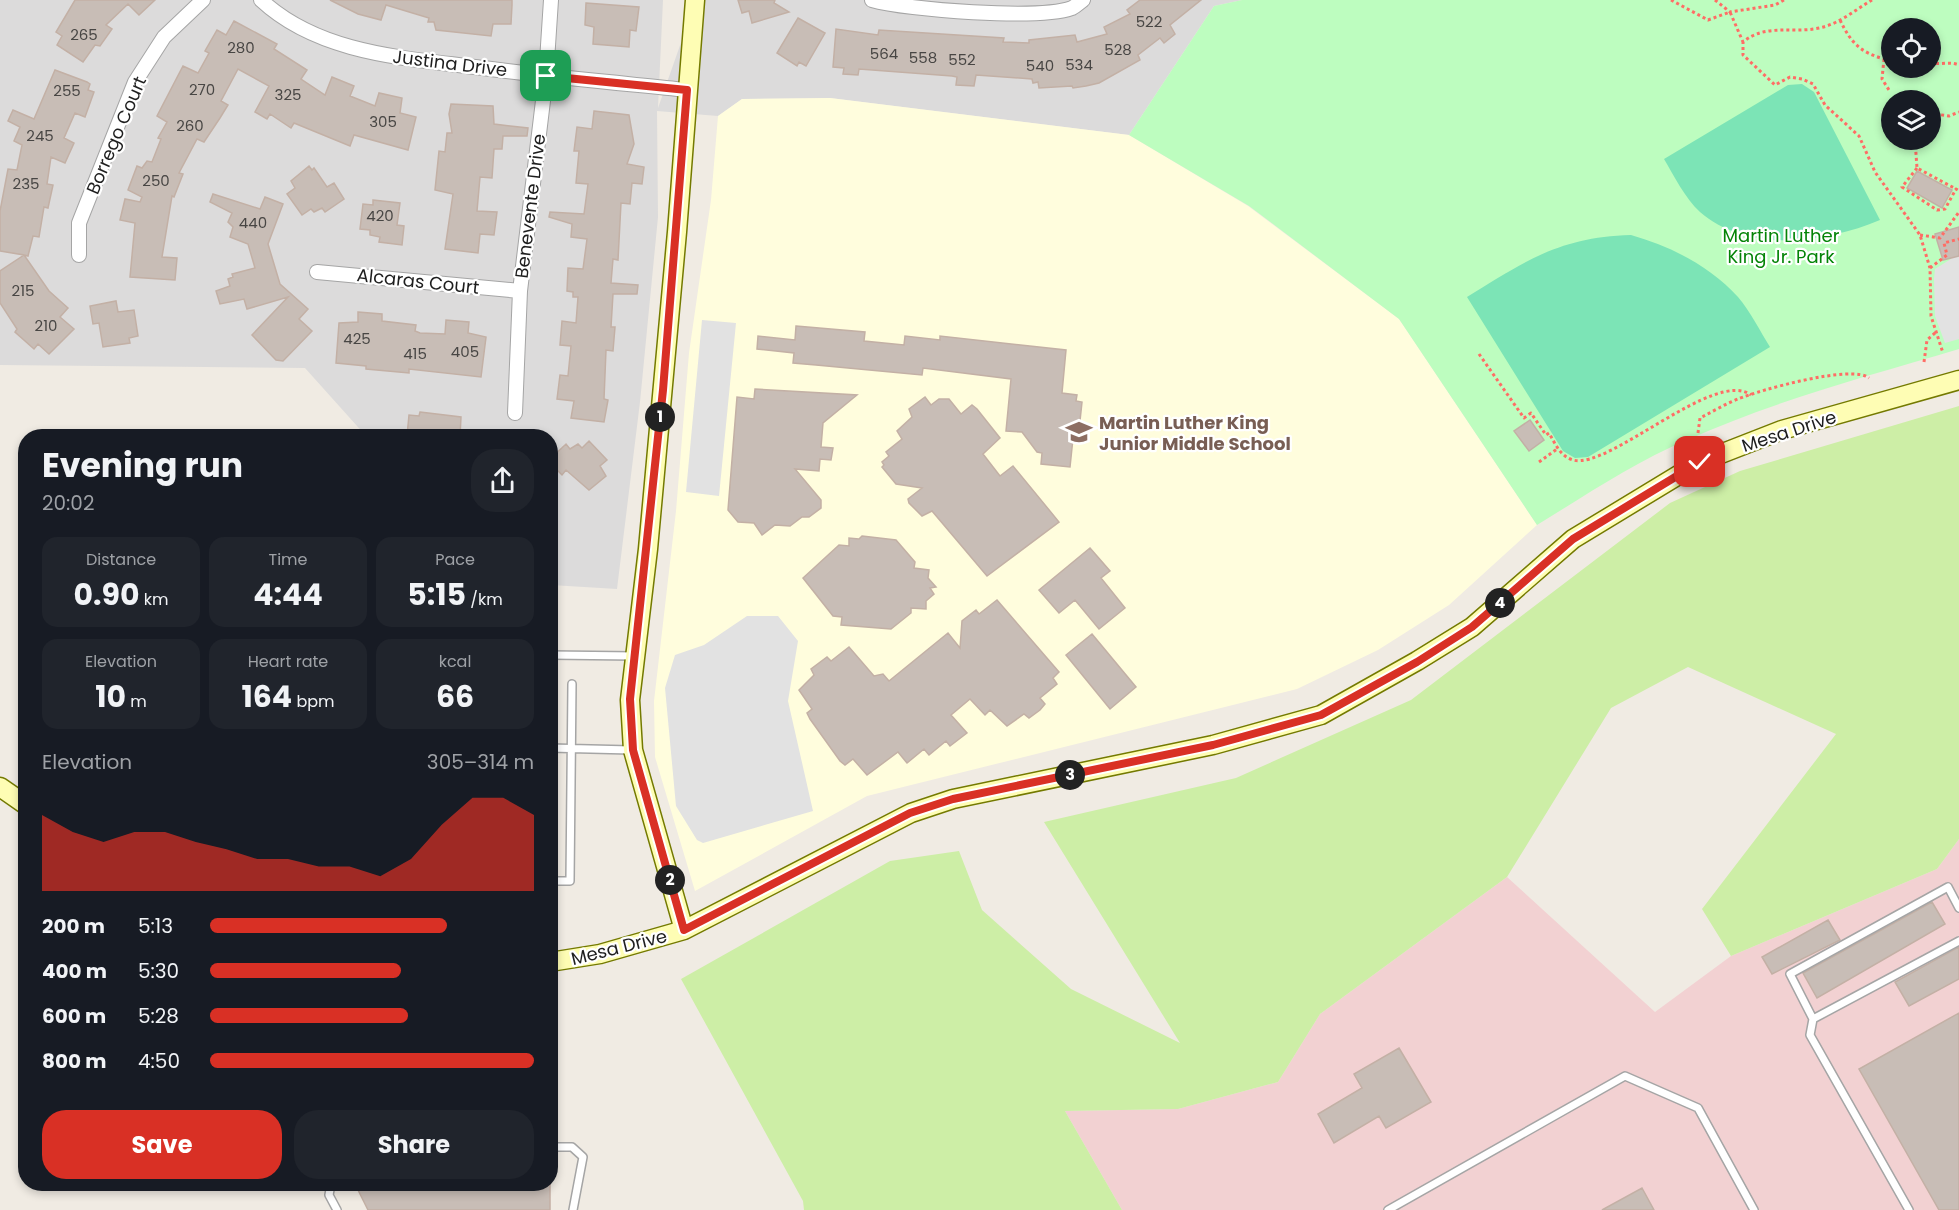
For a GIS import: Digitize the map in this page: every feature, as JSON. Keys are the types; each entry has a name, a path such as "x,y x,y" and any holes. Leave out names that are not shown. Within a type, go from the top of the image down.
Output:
{"main road":[{"path":"684,930 633,750 630,699 675,255 695,0"},
{"name":"Mesa Drive","path":"558,961 600,954 684,930 910,813 953,799 1213,745 1321,715 1417,662 1472,627 1573,539 1700,462 1782,430 1959,380"},
{"path":"0,787 18,800"}],"street":[{"name":"Borrego Court","path":"80,255 80,223 135,82 164,37 203,0"},
{"name":"Justina Drive","path":"261,0 276,13 310,32 369,53 546,76 687,90"},
{"name":"Benevente Drive","path":"515,413 519,291 546,76 551,0"},
{"path":"872,0 889,4 976,12 1036,12 1071,8 1083,0"},
{"name":"Alcaras Court","path":"317,272 519,291"}],"lane":[{"path":"558,655 635,656"},
{"path":"558,881 570,881 572,684"},
{"path":"558,748 633,750"},
{"path":"1909,1210 1810,1035 1813,1019 1790,974 1948,887 1959,908"},
{"path":"1813,1019 1959,941"},
{"path":"1388,1210 1625,1076 1698,1108 1754,1210"},
{"path":"558,1147 572,1147 583,1157 573,1210"},
{"path":"330,1191 329,1195 337,1210"}],"path":[{"path":"1671,0 1708,20 1730,12 1776,4 1784,0"},
{"path":"1715,0 1730,12 1743,42 1743,55 1775,85 1790,78 1802,79 1812,84 1826,105 1859,136 1875,172 1920,235 1930,268 1931,316 1943,353"},
{"path":"1743,42 1753,33 1819,28 1840,20 1872,0"},
{"path":"1840,20 1853,44 1866,54 1881,58"},
{"path":"1941,64 1950,62 1959,65"},
{"path":"1882,78 1889,90"},
{"path":"1941,115 1949,116 1959,112"},
{"path":"1916,150 1917,168 1902,187 1937,210 1946,208 1958,190 1917,168"},
{"path":"1940,238 1959,212"},
{"path":"1920,235 1940,238 1944,243 1947,255 1930,268"},
{"path":"1944,243 1959,239"},
{"path":"1924,362 1927,340 1936,332"},
{"path":"1479,354 1524,418 1531,413 1561,454 1575,460 1588,459 1611,450 1682,409 1711,397 1737,390 1751,395"},
{"path":"1698,433 1700,418 1775,387 1856,372 1869,378"},
{"path":"1539,462 1558,449"}],"shaded area":[{"path":"0,0 663,0 658,108 696,0 1242,0 1214,6 1129,135 830,98 742,99 718,116 657,111 658,217 640,402 617,589 558,585 558,429 360,429 305,368 0,365"},
{"name":"Martin Luther King Junior Middle School","path":"830,98 1129,135 1248,206 1399,319 1537,525 1449,605 1378,650 1297,689 867,796 695,891 655,757 654,701 676,511 689,353 711,200 718,116 742,99"},
{"path":"1959,243 1959,339 1945,343 1935,316 1935,269 1951,259 1947,247"},
{"path":"702,320 736,323 719,496 686,492"},
{"path":"747,616 778,616 798,641 788,701 813,811 703,843 697,840 676,806 665,688 675,655 704,645"},
{"path":"1959,839 1959,1210 1122,1210 1065,1111 1178,1109 1278,1082 1320,1014 1507,877 1655,1012 1731,956 1937,869"}],"green space":[{"name":"Martin Luther King Jr. Park","path":"1242,0 1959,0 1959,349 1822,390 1720,426 1649,458 1537,525 1399,319 1249,206 1129,135 1214,6"},
{"path":"1802,84 1814,92 1880,220 1812,239 1764,239 1741,234 1720,225 1700,212 1685,194 1664,159 1788,85"},
{"path":"1631,235 1675,251 1715,276 1738,297 1770,347 1588,457 1575,458 1563,451 1467,297 1507,272 1544,253 1584,240"},
{"path":"1959,406 1959,839 1937,869 1731,956 1702,909 1836,734 1688,667 1611,708 1507,877 1320,1014 1278,1082 1178,1109 1065,1111 1122,1210 804,1210 803,1201 681,979 890,861 959,851 982,910 1071,989 1180,1043 1044,822 1236,778 1411,700 1670,503 1740,471"}],"building":[{"path":"75,0 155,0 139,15 128,4 106,25 112,29 100,46 95,45 83,62 57,45 62,36 56,32"},
{"path":"330,0 512,0 511,24 493,24 491,36 436,30 434,22 428,22 429,18 386,5 381,20 358,14"},
{"path":"738,0 775,0 774,3 789,12 752,23 749,11 742,13"},
{"path":"1140,0 1201,0 1170,25 1175,34 1164,43 1160,38 1138,55 1140,60 1099,83 1086,86 1039,88 1038,82 1033,83 1032,79 976,75 974,86 956,85 957,77 952,76 859,69 858,75 843,74 844,68 833,67 836,29 878,35 879,30 1004,38 1003,42 1029,43 1029,40 1075,35 1077,42 1107,34 1104,27 1130,14 1127,10"},
{"path":"586,3 639,7 636,31 630,30 629,47 593,44 594,27 585,25"},
{"path":"798,18 825,33 806,66 799,62 797,66 777,53"},
{"path":"234,21 277,44 274,49 307,70 301,79 325,95 332,77 354,86 350,96 375,106 379,93 402,98 400,113 416,117 408,150 354,135 350,146 294,123 291,128 270,114 267,119 255,112 269,86 238,69 221,101 228,105 204,142 197,139 179,173 183,174 174,197 172,196 162,257 177,258 175,280 130,277 135,223 120,220 125,199 140,202 142,197 128,190 137,166 142,168 147,161 152,162 161,139 158,138 167,122 157,116 183,66 198,73 209,53 205,51 217,30 226,35"},
{"path":"55,70 87,82 90,84 88,90 94,92 85,117 75,113 64,138 74,143 65,163 51,157 47,184 53,185 48,208 44,207 39,237 33,236 28,256 0,251 0,211 8,169 17,170 22,145 14,141 20,127 8,121 13,110 34,119"},
{"path":"451,104 493,106 494,124 528,128 527,136 503,136 502,149 494,149 492,178 480,177 477,211 497,212 494,235 480,234 478,253 445,249 453,194 435,190 439,151 445,152 447,133 452,133 449,114"},
{"path":"594,111 629,115 634,144 627,164 644,167 642,184 632,183 630,204 621,203 618,260 613,259 611,283 638,285 637,294 613,294 611,327 615,327 613,351 606,350 604,399 608,400 604,422 571,418 574,401 557,399 560,375 568,376 571,346 560,345 562,321 576,323 578,297 573,297 573,292 567,291 568,268 583,269 587,239 571,237 572,224 549,217 550,212 584,214 588,184 576,183 579,151 574,151 577,127 592,129"},
{"path":"309,166 312,170 314,168 327,187 334,183 344,199 325,212 322,208 314,212 311,209 302,215 287,194 295,188 291,181"},
{"path":"1917,171 1952,190 1942,208 1907,188"},
{"path":"213,194 260,209 265,197 283,204 268,244 280,284 308,309 299,319 312,331 283,361 276,360 252,335 288,297 247,309 244,299 220,304 216,291 230,286 228,279 233,277 232,274 255,268 248,244 230,237 233,227 228,222 232,213 210,202"},
{"path":"373,200 400,203 397,225 404,226 402,245 379,242 380,237 370,235 370,230 360,229 363,204 373,205"},
{"path":"1959,227 1959,256 1943,260 1935,234"},
{"path":"24,255 49,291 68,308 60,317 74,329 49,354 38,344 34,349 15,332 17,329 0,303 0,271"},
{"path":"116,301 118,312 134,310 138,336 129,338 130,343 103,347 99,323 93,324 90,306"},
{"path":"358,312 382,314 382,321 416,325 415,331 420,333 445,334 446,320 469,322 468,333 486,337 481,377 409,369 409,373 366,369 366,366 336,363 339,323 358,322"},
{"path":"796,326 865,332 864,341 904,345 905,336 940,340 940,336 1066,350 1062,393 1077,395 1076,401 1082,402 1079,430 1074,429 1070,467 1041,464 1042,453 1037,452 1022,432 1006,431 1011,379 923,368 922,375 793,363 794,353 757,349 758,336 795,340"},
{"path":"755,389 857,395 823,423 821,447 833,448 831,460 820,459 819,471 795,469 821,500 821,508 790,526 775,525 762,535 754,523 738,522 728,510 737,397 754,399"},
{"path":"925,397 931,405 939,399 949,399 961,414 972,405 977,409 1000,438 983,454 1000,476 1013,466 1059,522 987,576 932,511 922,516 909,503 908,499 922,488 896,484 882,467 884,465 882,462 889,456 886,452 902,439 897,431 912,417 909,409"},
{"path":"420,412 461,417 460,429 408,429 409,415 419,416"},
{"path":"1530,420 1544,440 1529,451 1514,431"},
{"path":"589,441 607,460 600,466 606,476 589,490 566,470 562,475 558,471 558,452 566,444 570,449 578,444 582,448"},
{"path":"862,536 896,540 915,562 914,568 929,570 928,578 936,587 930,588 934,594 926,601 926,609 911,608 911,613 891,629 841,625 842,617 833,616 803,578 839,545 849,546 849,538 859,539"},
{"path":"1090,548 1110,571 1101,578 1125,608 1099,629 1075,600 1059,613 1039,590"},
{"path":"997,600 1059,672 1053,678 1057,684 1040,698 1045,704 1040,710 1029,718 1024,714 1007,726 990,710 985,715 970,699 951,715 967,733 950,746 946,741 929,755 924,749 907,763 898,752 867,775 853,759 845,765 840,761 810,719 807,713 812,709 799,690 814,675 811,669 827,657 831,661 849,647 874,676 883,674 889,681 948,633 960,648 962,621 976,610 979,614"},
{"path":"1092,634 1136,687 1110,709 1066,655"},
{"path":"1932,902 1945,924 1817,998 1803,973"},
{"path":"1828,920 1840,940 1772,974 1762,957"},
{"path":"1959,947 1959,979 1909,1006 1895,982"},
{"path":"1959,1013 1959,1210 1939,1210 1859,1069"},
{"path":"1399,1048 1431,1102 1386,1128 1379,1116 1334,1143 1318,1114 1362,1088 1354,1074"},
{"path":"1642,1188 1654,1210 1602,1210"},
{"path":"358,1191 550,1191 550,1210 368,1210"}],"place":[{"name":"Martin Luther King Junior Middle School","path":"1079,432"}],"route":[{"path":"546,76 687,90 663,390 648,549 630,699 633,750 684,930 910,813 953,799 1213,745 1321,715 1417,662 1472,627 1573,539 1700,462"}]}
